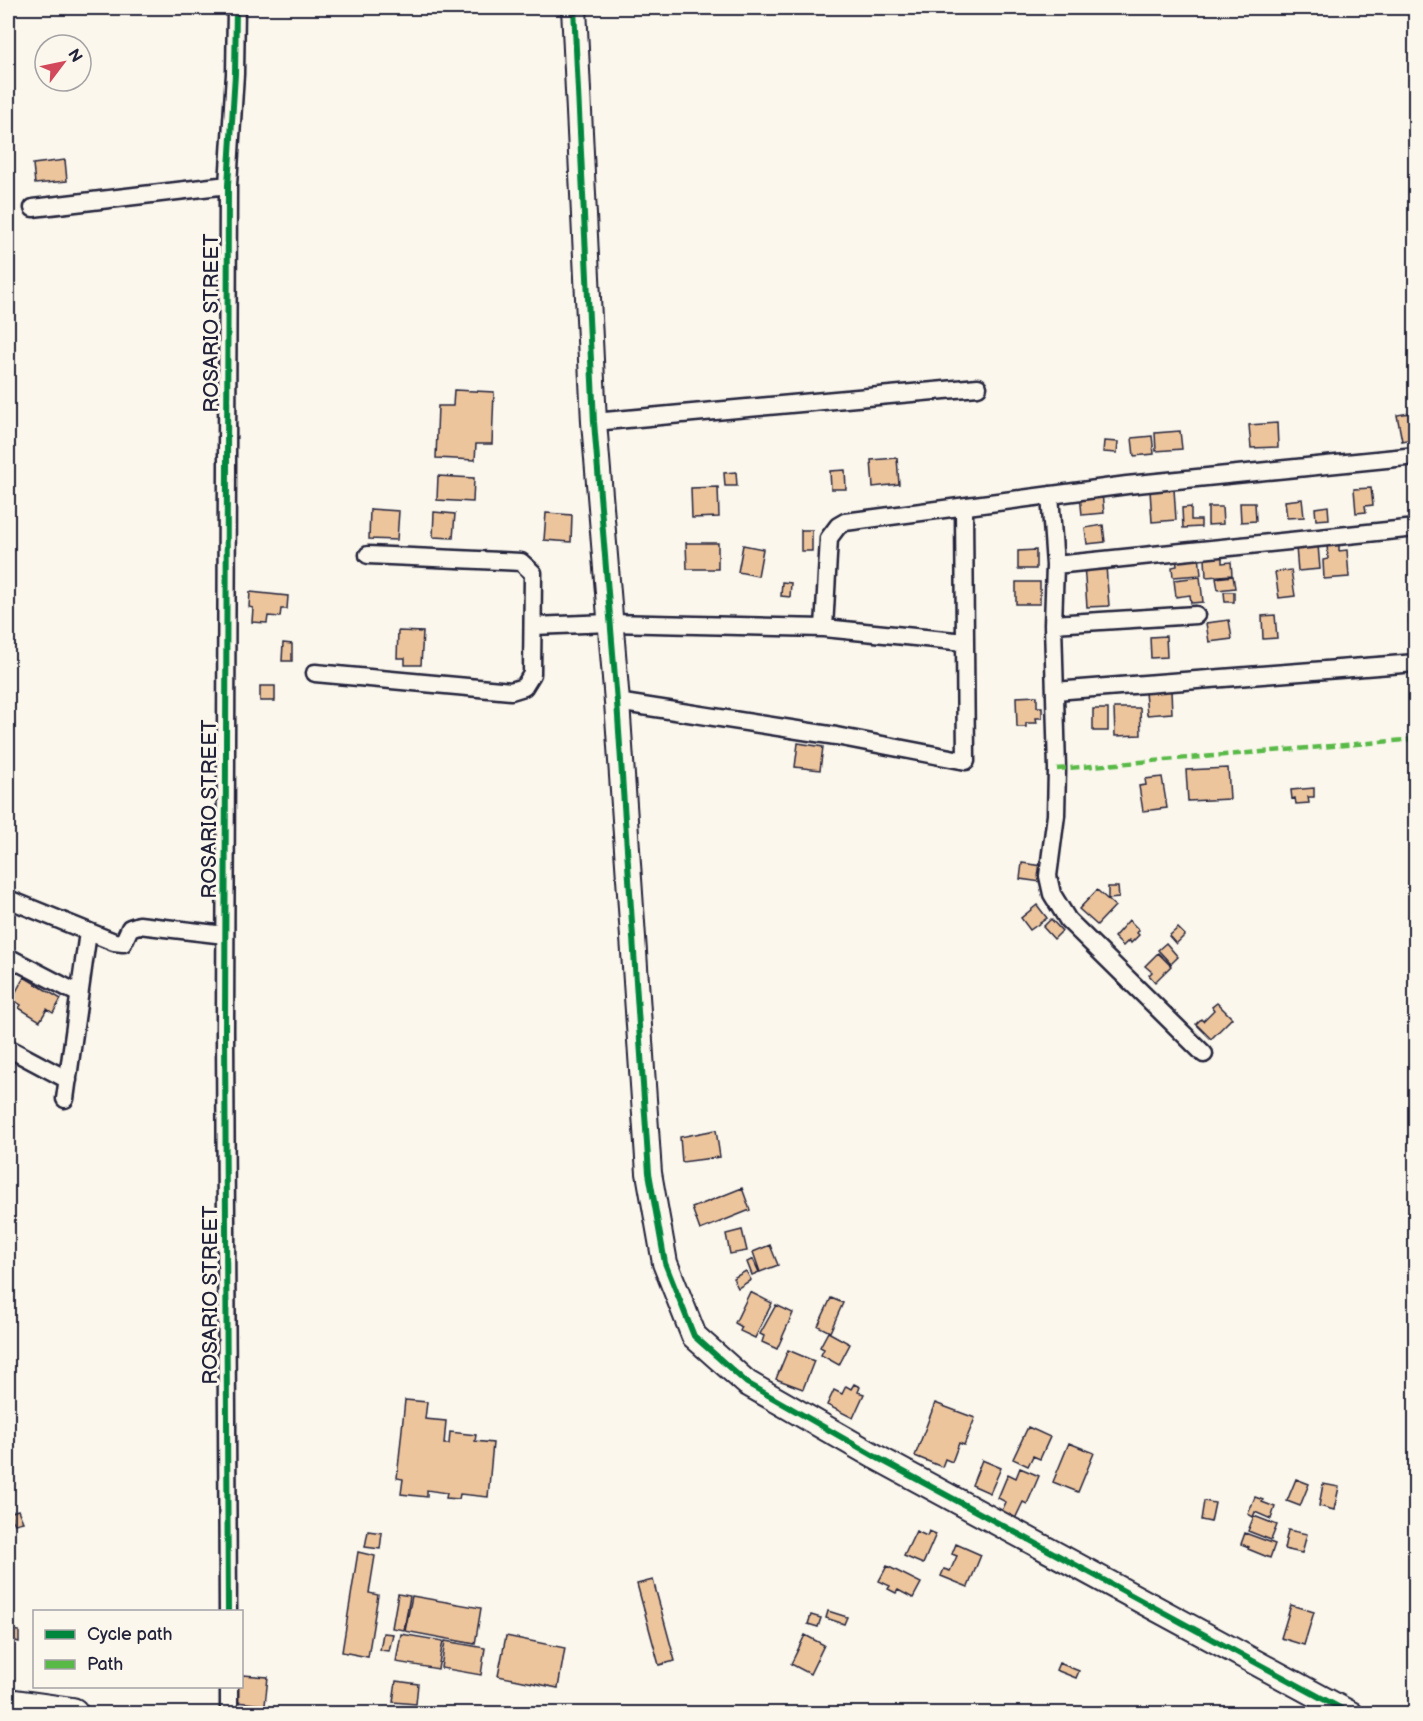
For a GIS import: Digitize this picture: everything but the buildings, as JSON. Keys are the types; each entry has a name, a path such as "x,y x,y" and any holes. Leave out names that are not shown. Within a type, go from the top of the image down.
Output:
{"highway":[{"path":"8,1705 72,1713"}],"street":[{"name":"ROSARIO STREET","path":"228,1610 225,936 228,185 235,74 236,8"},
{"path":"574,8 594,422 617,702 648,1173 665,1263 694,1336 747,1383 876,1457 1351,1713"},
{"path":"33,208 228,185"},
{"path":"594,422 978,387"},
{"path":"824,628 829,538 838,526 845,522 1127,485 1416,456"},
{"path":"1050,495 1055,565 1053,624 1056,815 1048,876 1052,894 1068,920 1204,1054"},
{"path":"617,702 836,735 966,761 964,508"},
{"path":"1055,565 1416,528"},
{"path":"315,673 511,691 524,687 532,674 533,573 521,562 368,555"},
{"path":"1053,624 1196,615"},
{"path":"533,626 610,623 824,628 965,642"},
{"path":"1055,691 1416,663"},
{"path":"8,899 114,942 123,943 130,928 139,925 225,936"},
{"path":"65,1099 88,932"},
{"path":"8,957 79,994"},
{"path":"8,1048 68,1080"},
{"path":"229,1688 229,1713"}],"marked path":[{"path":"1057,769 1416,739"}],"cycle path":[{"path":"228,1610 225,1032 228,185 235,74 236,8"},
{"path":"574,8 594,422 617,702 649,1173 665,1263 694,1336 747,1383 876,1457 1351,1714"}]}
